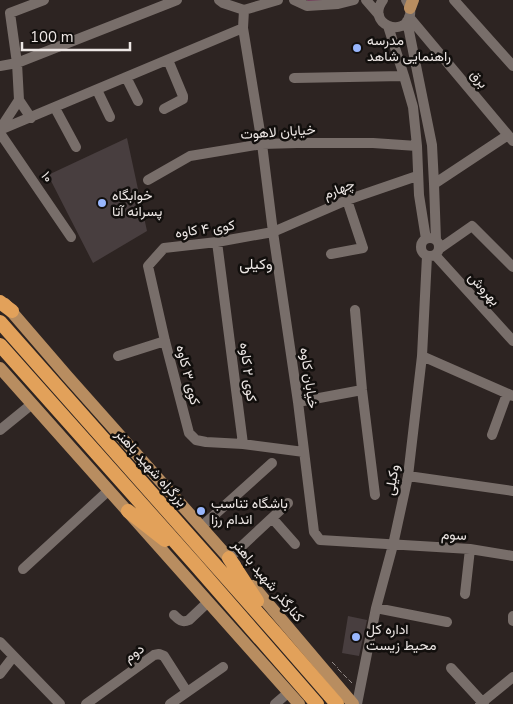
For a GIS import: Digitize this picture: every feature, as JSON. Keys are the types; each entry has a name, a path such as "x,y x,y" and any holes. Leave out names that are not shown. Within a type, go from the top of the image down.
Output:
{"highway":[{"path":"0,300 12,311"},
{"name":"بزرگراه شهید باهنر","path":"0,322 337,704"},
{"path":"0,345 317,704"},
{"path":"128,511 195,564"},
{"path":"229,558 278,636"}],"main road":[{"name":"کنارگذر شهید باهنر","path":"12,311 67,376 334,673 353,704"},
{"path":"0,368 299,704"}],"street":[{"path":"0,131 18,100 17,63 10,13 44,0"},
{"path":"0,66 17,63 177,0"},
{"path":"219,0 244,10 278,0"},
{"path":"294,0 307,6 338,4 354,0"},
{"path":"366,0 384,24 393,28 399,27 409,9"},
{"path":"379,15 378,10 382,0"},
{"path":"454,0 513,66"},
{"name":"وکیلی","path":"357,704 376,608 394,545 408,476 433,248 434,184 432,145 409,9"},
{"name":"برق","path":"409,9 511,138"},
{"name":"خیابان کاوه","path":"244,10 244,28 298,402 314,532 320,540 394,545"},
{"name":"وکیلی","path":"388,26 413,107 419,195 433,248"},
{"path":"0,131 244,28"},
{"path":"164,109 183,99 168,60"},
{"path":"294,78 404,76"},
{"path":"126,78 138,102"},
{"path":"97,90 110,117"},
{"path":"18,100 31,118"},
{"path":"55,108 76,147"},
{"name":"۱۰","path":"0,131 70,237"},
{"path":"434,184 511,138"},
{"name":"خیابان لاهوت","path":"148,180 190,156 262,144 373,143 417,146"},
{"name":"چهارم","path":"273,232 346,200 417,176"},
{"path":"331,254 363,248 346,200"},
{"path":"433,248 472,226 513,266"},
{"name":"کوی ۴ کاوه","path":"148,266 164,248 217,242 273,232"},
{"name":"کوی ۲ کاوه","path":"217,242 243,444"},
{"name":"بهروش","path":"433,248 513,341"},
{"name":"کوی ۳ کاوه","path":"148,266 188,433 196,440 243,444"},
{"path":"355,310 362,390 375,495"},
{"path":"118,356 165,341"},
{"path":"422,356 510,395 492,435"},
{"path":"298,402 362,390"},
{"path":"0,430 32,404"},
{"path":"243,444 304,452"},
{"path":"201,526 272,463"},
{"path":"408,476 513,491"},
{"path":"22,569 109,490"},
{"path":"229,558 288,503"},
{"path":"272,518 295,544"},
{"name":"سوم","path":"394,545 470,549 513,556"},
{"path":"465,594 470,549"},
{"path":"174,615 180,621 185,622 208,602"},
{"path":"376,608 447,622"},
{"path":"513,616 513,621"},
{"path":"0,642 60,704"},
{"name":"دوم","path":"86,704 154,655 159,654 164,656 187,692"},
{"path":"0,674 13,657"},
{"path":"170,704 223,667"},
{"path":"451,668 482,703 513,677"},
{"path":"275,704 289,692"}],"path":[{"path":"332,662 334,673 360,691"}],"building":[{"name":"خوابگاه پسرانه آتا","path":"127,138 147,231 93,263 48,175"},
{"name":"اداره کل محیط زیست","path":"348,616 367,620 359,656 342,653"}],"waterway":[{"path":"311,0 312,4 320,0"}],"place":[{"name":"مدرسه راهنمایی شاهد","path":"357,48"},
{"name":"خوابگاه پسرانه آتا","path":"102,203"},
{"name":"باشگاه تناسب اندام رزا","path":"201,511"},
{"name":"اداره کل محیط زیست","path":"356,637"}],"district":[{"name":"وکیلی","path":"256,264"}]}
